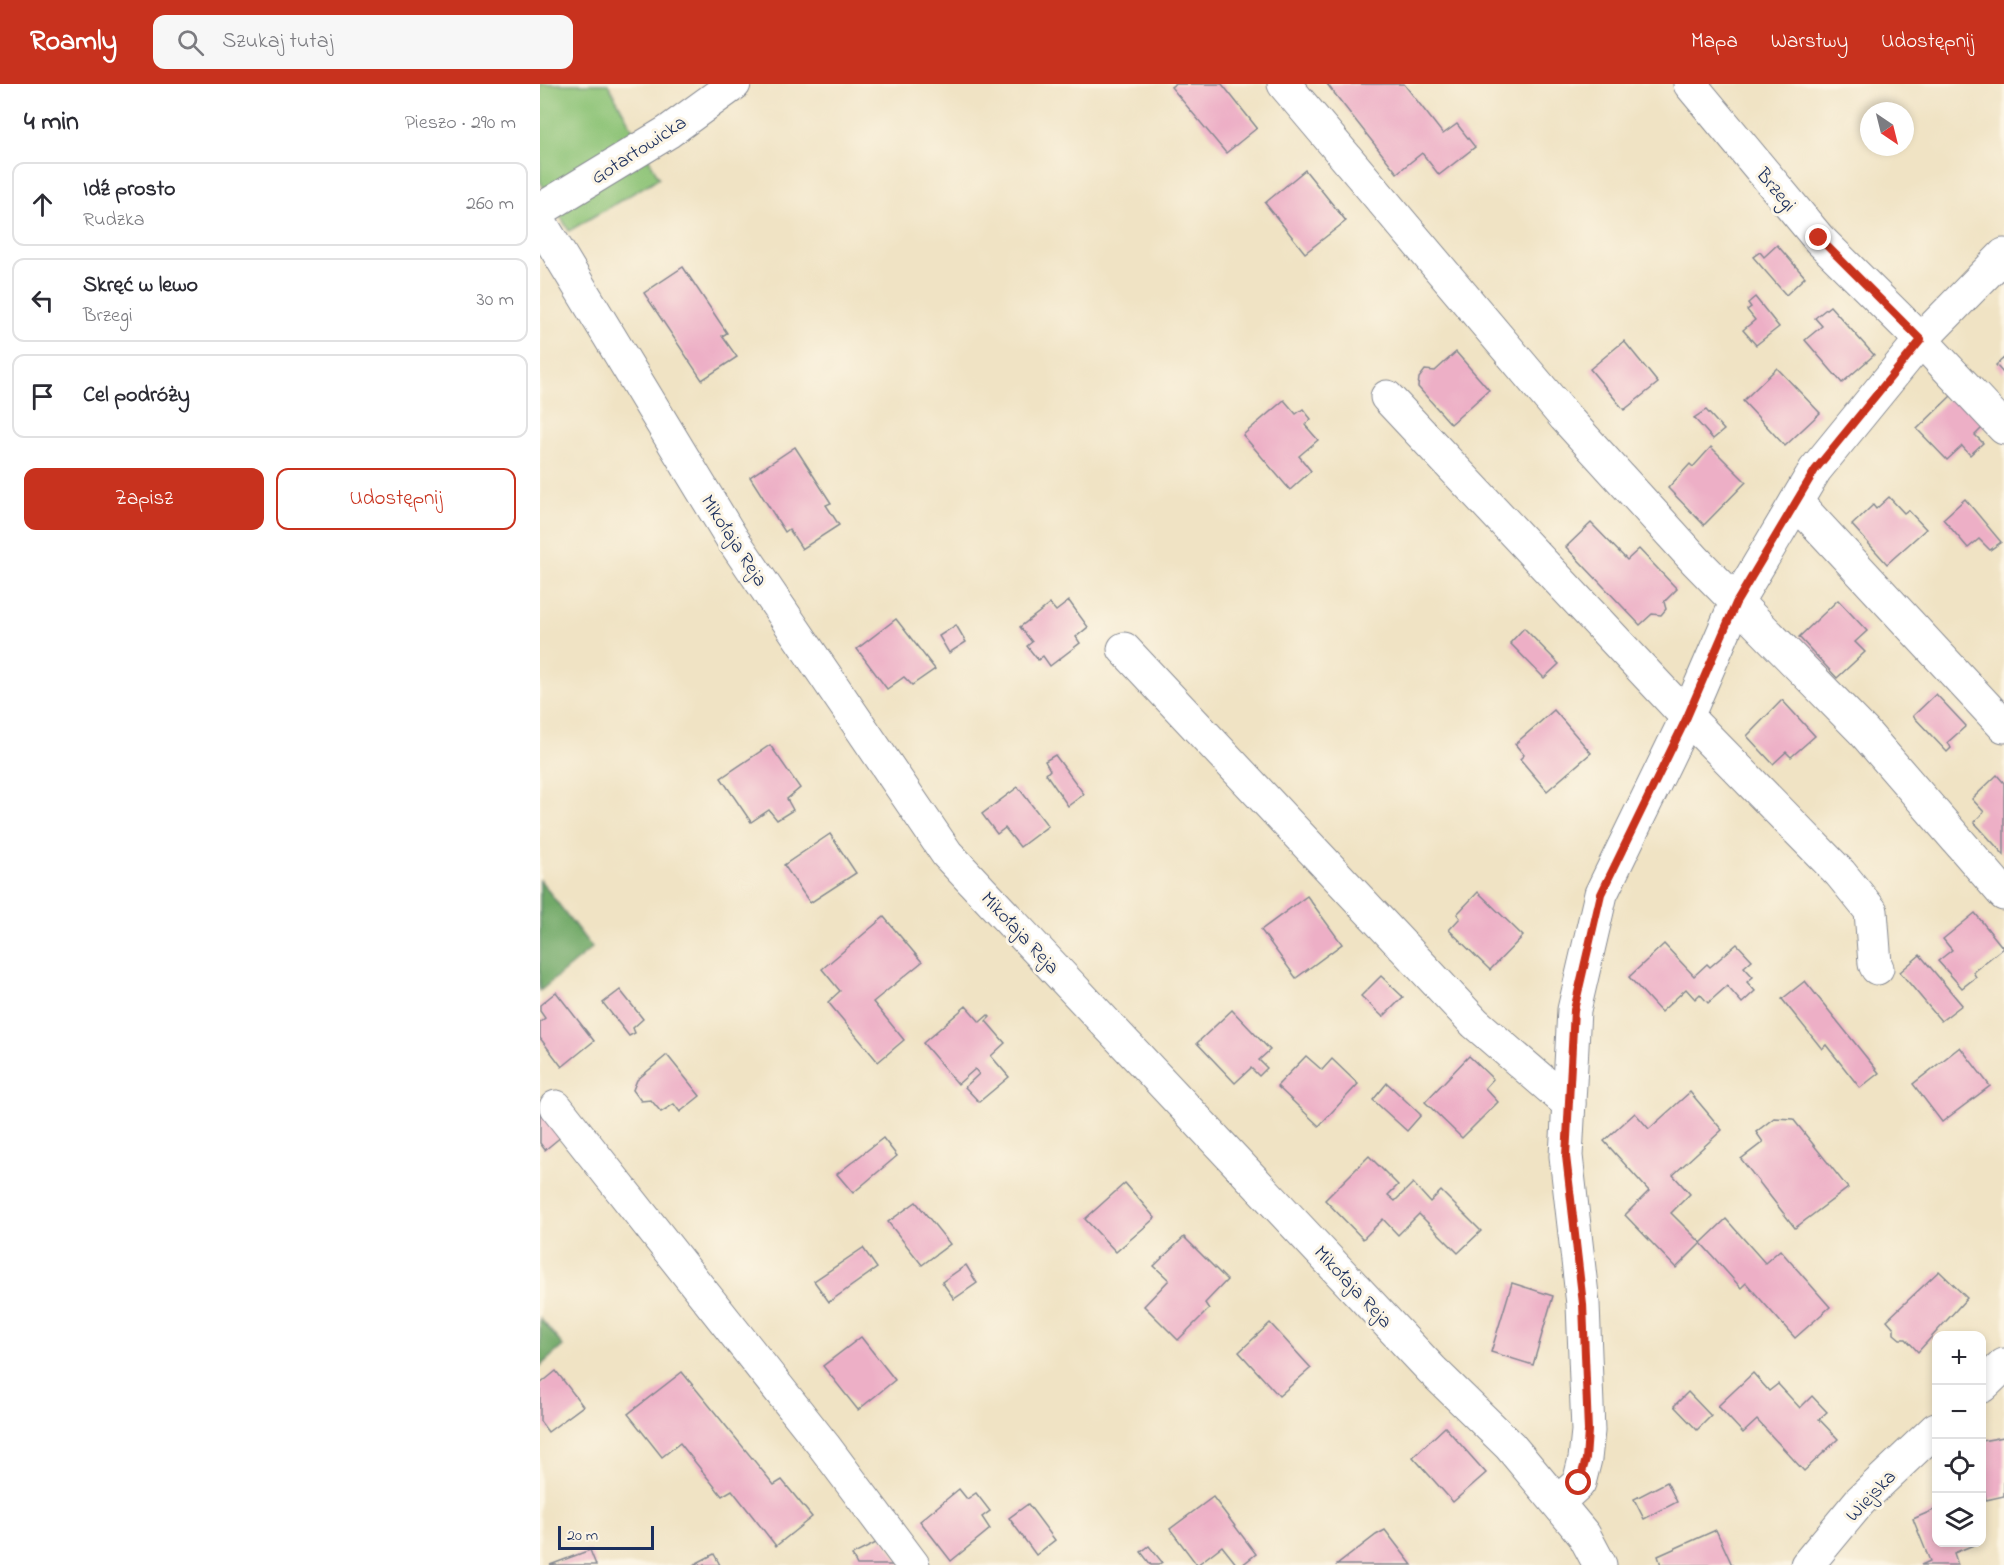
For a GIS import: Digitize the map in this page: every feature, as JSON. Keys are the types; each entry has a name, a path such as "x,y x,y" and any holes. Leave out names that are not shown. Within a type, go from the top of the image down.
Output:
{"street":[{"name":"Gotartowicka","path":"540,210 668,132 734,84"},
{"path":"1284,84 1565,417 1736,603 1864,732 2004,894"},
{"name":"Brzegi","path":"1690,84 1819,238 1921,340 2004,429"},
{"name":"Mikołaja Reja","path":"540,222 731,537 947,854 1432,1370 1510,1446 1584,1535 1600,1565"},
{"path":"1558,1502 1575,1488 1582,1474 1588,1431 1583,1304 1566,1156 1574,1010 1601,894 1687,717 1736,603 1815,470 1921,340 2004,255"},
{"path":"1387,397 1687,717 1840,873 1871,911 1877,968"},
{"path":"1796,502 2004,726"},
{"path":"1124,649 1475,1023 1569,1104"},
{"path":"556,1107 824,1446 913,1565"},
{"path":"1983,1385 2004,1365"},
{"name":"Wiejska","path":"1807,1565 1860,1501 1932,1433"}],"green space":[{"path":"540,84 608,84 659,178 569,231 540,181"},
{"path":"540,880 592,948 540,991"},
{"path":"540,1318 563,1346 540,1366"}],"building":[{"path":"1175,84 1222,84 1257,128 1226,153 1171,87"},
{"path":"1327,84 1404,84 1443,134 1457,124 1475,147 1439,175 1422,153 1397,173"},
{"path":"1305,170 1346,221 1305,253 1265,203"},
{"path":"1777,245 1805,277 1786,295 1753,257 1760,252 1764,257"},
{"path":"683,267 727,333 722,336 737,357 702,380 644,293"},
{"path":"1755,297 1779,327 1756,345 1743,330 1755,320 1747,310 1751,307 1748,303"},
{"path":"1830,306 1874,355 1842,383 1805,340 1822,326 1815,318"},
{"path":"1624,341 1658,383 1624,410 1590,369"},
{"path":"1456,352 1489,390 1451,424 1418,387 1419,378 1425,370 1435,371"},
{"path":"2004,358 2004,374 1996,365"},
{"path":"1777,368 1820,413 1785,446 1743,401"},
{"path":"1953,394 1985,425 1975,435 1983,443 1970,455 1962,446 1947,460 1917,429"},
{"path":"1284,400 1296,414 1303,409 1311,419 1305,425 1318,440 1299,456 1311,471 1290,490 1243,435"},
{"path":"1706,410 1724,430 1713,439 1694,418"},
{"path":"795,447 831,503 826,505 839,525 802,549 789,529 785,532 750,477"},
{"path":"1711,447 1746,482 1704,525 1668,488 1690,464 1693,467"},
{"path":"1889,497 1904,513 1908,510 1926,529 1887,564 1852,525 1873,505 1876,509"},
{"path":"1965,499 2001,542 1990,550 1979,539 1968,548 1943,519"},
{"path":"1591,523 1627,560 1639,549 1677,589 1664,602 1666,609 1661,615 1652,614 1640,625 1566,547"},
{"path":"1838,600 1867,631 1855,642 1865,652 1837,678 1799,637"},
{"path":"1069,601 1088,627 1076,637 1080,643 1050,666 1043,656 1038,660 1027,646 1032,642 1020,627 1050,604 1056,611"},
{"path":"896,619 935,669 912,685 904,677 887,689 857,649"},
{"path":"956,625 966,642 949,653 939,636"},
{"path":"1524,628 1559,664 1544,678 1510,643"},
{"path":"1936,694 1966,726 1948,742 1951,748 1947,752 1913,716"},
{"path":"1782,700 1815,736 1791,757 1786,752 1773,764 1747,736"},
{"path":"1554,710 1591,753 1547,791 1520,759 1524,755 1515,744"},
{"path":"770,745 800,788 787,799 793,810 777,820 769,810 751,822 721,778"},
{"path":"1055,755 1084,794 1068,806 1046,774 1050,770 1045,761"},
{"path":"1997,775 2004,783 2004,855 1974,822 1984,812 1972,799"},
{"path":"1018,787 1048,826 1020,847 1005,828 997,834 982,814"},
{"path":"830,834 856,873 810,903 784,865"},
{"path":"1478,892 1523,936 1490,970 1449,930 1460,918 1457,914"},
{"path":"1307,896 1342,944 1296,978 1261,930"},
{"path":"1975,913 2003,948 1973,972 1976,977 1962,988 1938,961 1952,950 1943,939"},
{"path":"884,917 922,962 873,1002 904,1040 878,1062 828,1002 840,991 822,969"},
{"path":"1664,944 1694,976 1707,964 1710,967 1737,944 1752,960 1744,967 1753,977 1747,982 1755,991 1742,1003 1727,986 1708,1003 1700,994 1695,999 1686,989 1661,1012 1629,977"},
{"path":"1920,955 1962,1005 1941,1021 1900,972"},
{"path":"1381,976 1403,997 1383,1017 1361,996"},
{"path":"1805,981 1879,1073 1860,1088 1826,1045 1822,1049 1782,999"},
{"path":"620,990 643,1019 633,1028 635,1033 629,1036 603,1003"},
{"path":"556,992 594,1041 562,1067 540,1038 540,1022 545,1018 540,1011 540,1005"},
{"path":"966,1006 980,1022 988,1015 990,1017 986,1021 1005,1043 991,1056 1009,1077 979,1102 965,1087 979,1074 975,1069 958,1084 923,1043"},
{"path":"1232,1010 1270,1050 1259,1060 1267,1068 1259,1076 1251,1068 1235,1083 1197,1043"},
{"path":"1960,1047 1990,1086 1942,1122 1913,1084"},
{"path":"667,1055 700,1096 680,1112 674,1104 661,1112 651,1100 641,1101 633,1090 637,1080"},
{"path":"1306,1056 1322,1070 1332,1059 1358,1084 1319,1126 1277,1086"},
{"path":"1469,1056 1493,1079 1485,1088 1498,1102 1462,1138 1425,1102"},
{"path":"1387,1083 1421,1115 1407,1131 1373,1100"},
{"path":"1690,1092 1722,1130 1673,1175 1690,1194 1671,1213 1701,1243 1676,1268 1625,1215 1649,1191 1604,1141 1635,1113 1649,1129"},
{"path":"540,1109 562,1136 545,1150 540,1143"},
{"path":"1774,1118 1793,1119 1848,1188 1795,1228 1741,1159 1763,1142 1756,1132"},
{"path":"883,1138 897,1156 853,1193 837,1174"},
{"path":"1369,1156 1398,1185 1388,1195 1395,1201 1413,1183 1430,1202 1441,1191 1481,1231 1458,1253 1419,1214 1398,1235 1383,1219 1363,1239 1325,1200"},
{"path":"1125,1183 1155,1218 1116,1252 1085,1219"},
{"path":"916,1202 950,1244 922,1265 888,1222"},
{"path":"1726,1219 1765,1263 1780,1250 1830,1307 1795,1338 1746,1283 1741,1288 1701,1243"},
{"path":"1184,1237 1227,1280 1205,1303 1209,1309 1178,1340 1144,1306 1169,1280 1154,1266"},
{"path":"863,1248 877,1268 829,1302 814,1281"},
{"path":"966,1265 977,1283 954,1299 942,1282"},
{"path":"1939,1271 1967,1298 1937,1331 1932,1331 1932,1337 1918,1352 1906,1339 1900,1339 1894,1334 1894,1328 1887,1320"},
{"path":"1512,1283 1553,1296 1533,1365 1491,1352"},
{"path":"1270,1323 1311,1368 1279,1396 1239,1352"},
{"path":"861,1337 895,1380 858,1410 823,1366"},
{"path":"556,1371 583,1406 548,1432 540,1421 540,1384"},
{"path":"682,1372 774,1485 782,1480 812,1517 776,1546 732,1490 722,1496 680,1443 662,1457 628,1414"},
{"path":"1753,1373 1769,1391 1778,1384 1800,1408 1812,1396 1827,1412 1819,1419 1838,1439 1804,1471 1757,1420 1743,1433 1718,1406"},
{"path":"1688,1392 1711,1416 1697,1430 1674,1406"},
{"path":"1445,1427 1486,1473 1453,1502 1413,1457"},
{"path":"2004,1437 2004,1496 1986,1500 1986,1493 1986,1440"},
{"path":"1667,1482 1677,1502 1644,1519 1634,1499"},
{"path":"959,1489 967,1499 976,1493 990,1511 982,1517 990,1529 951,1561 920,1521"},
{"path":"1213,1497 1256,1554 1242,1565 1237,1565 1222,1546 1197,1565 1170,1529"},
{"path":"1028,1504 1055,1540 1036,1555 1009,1518"},
{"path":"1932,1511 1932,1547 1969,1547 1954,1553 1958,1565 1921,1565 1930,1561 1913,1519"},
{"path":"1385,1530 1412,1565 1337,1565 1376,1535"},
{"path":"1716,1530 1732,1565 1661,1565 1658,1556"},
{"path":"884,1539 901,1565 857,1565 852,1555"},
{"path":"1149,1546 1162,1562 1158,1565 1151,1565 1141,1552"},
{"path":"590,1550 596,1565 550,1565"},
{"path":"714,1554 720,1565 693,1565"}],"route":[{"path":"1579,1483 1586,1459 1588,1431 1583,1304 1566,1156 1574,1010 1601,894 1687,717 1736,603 1815,470 1921,340 1819,238"}]}
